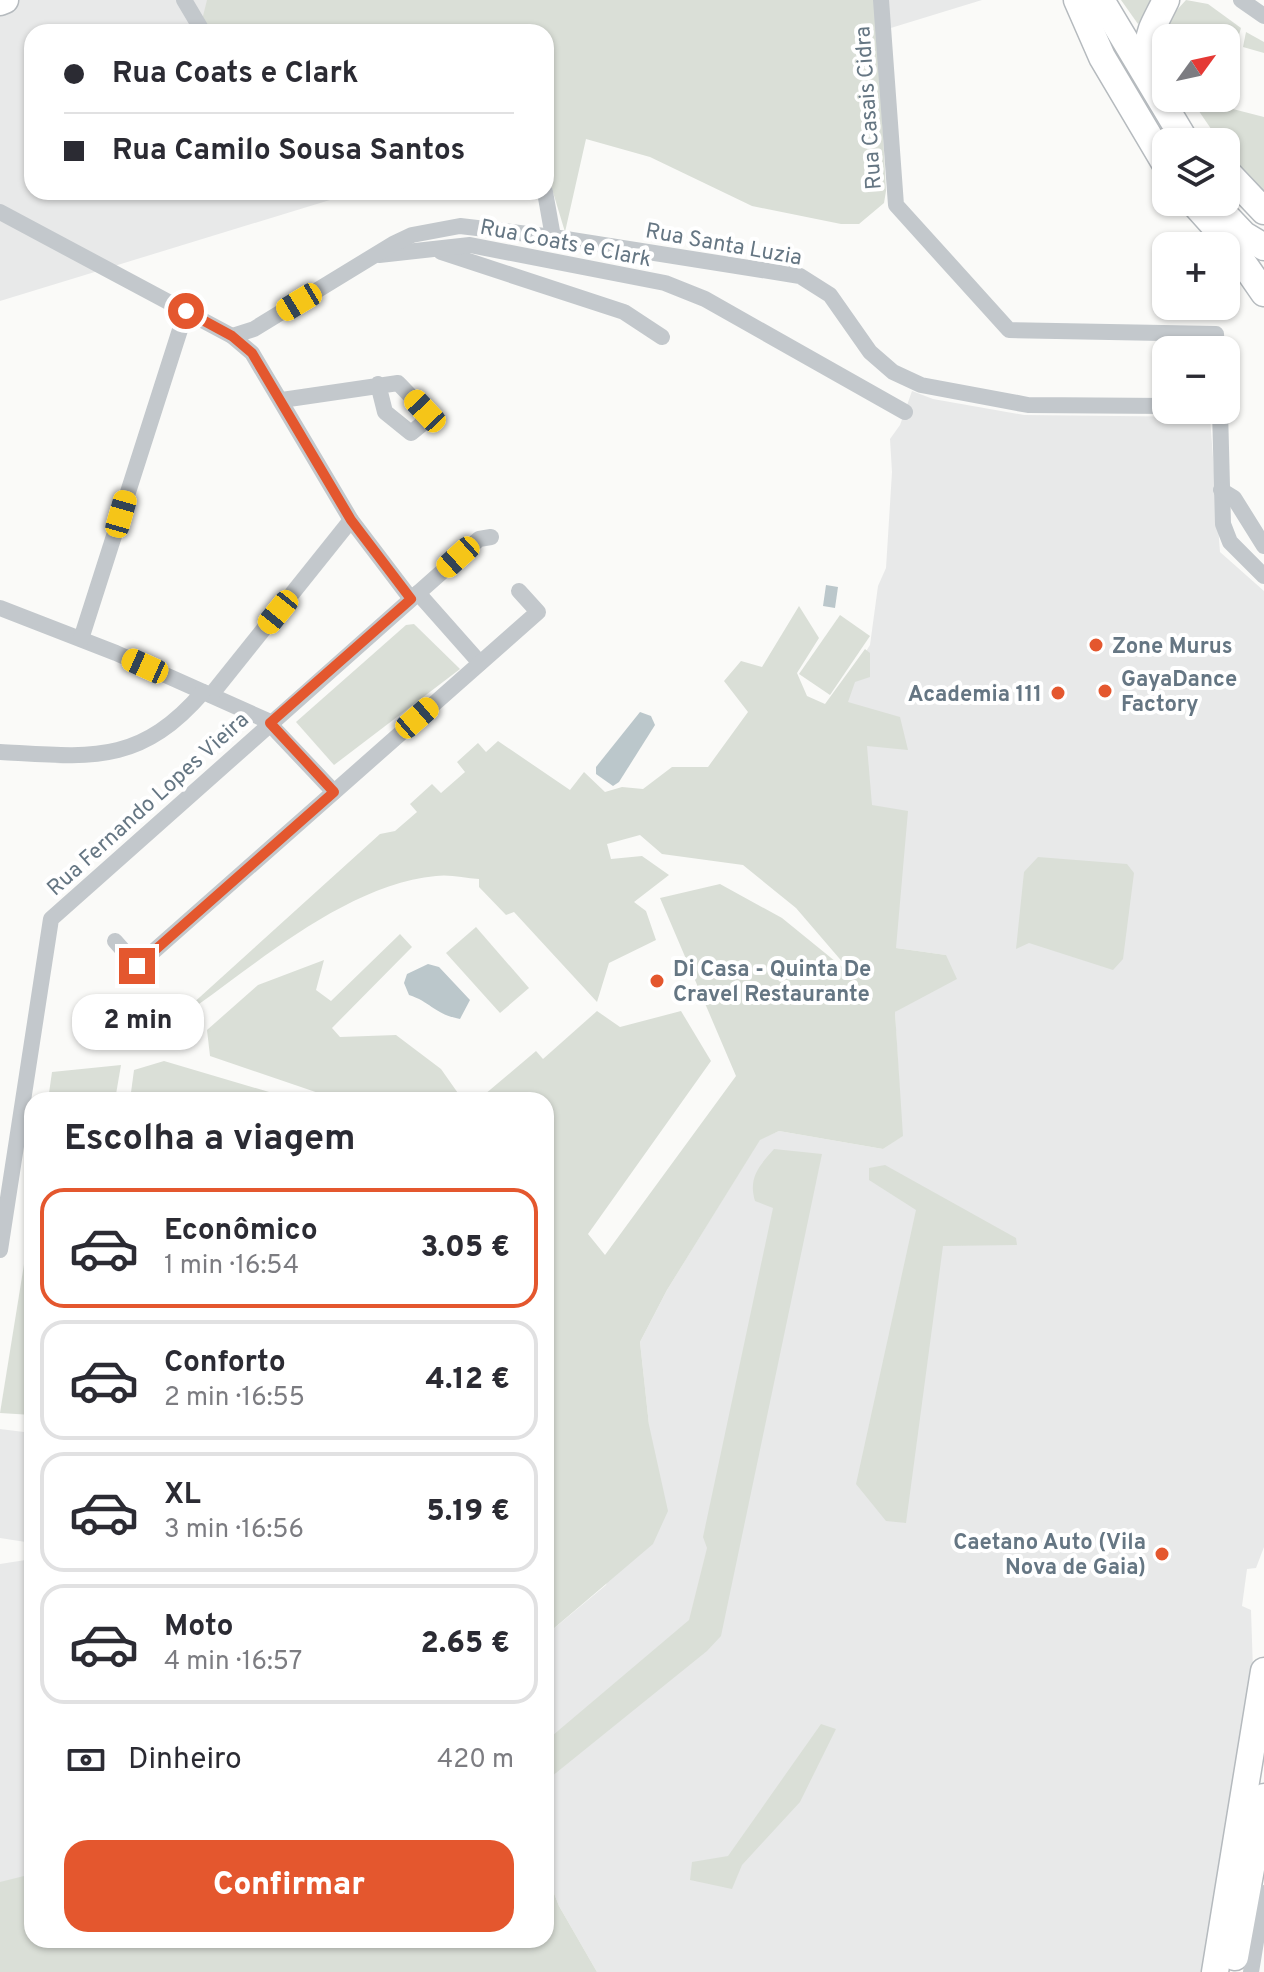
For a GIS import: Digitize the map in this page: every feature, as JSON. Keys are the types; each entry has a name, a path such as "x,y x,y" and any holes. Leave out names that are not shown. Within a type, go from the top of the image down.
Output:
{"main road":[{"path":"1077,0 1102,57 1152,141"},
{"path":"1085,0 1161,128"},
{"path":"1101,0 1178,128"},
{"path":"1108,0 1152,64"},
{"path":"1152,51 1148,43 1151,25 1166,0"},
{"path":"1240,186 1264,211"},
{"path":"1240,214 1250,225 1264,233"},
{"path":"1206,216 1220,232"},
{"path":"1227,216 1244,235 1264,247"},
{"path":"1240,250 1264,268"},
{"path":"1240,258 1264,293"},
{"path":"1232,1972 1254,1828 1255,1725 1264,1671"},
{"path":"1215,1972 1264,1797"}],"street":[{"path":"184,0 198,24"},
{"name":"Rua Casais Cidra","path":"881,0 896,205 1009,330 1216,336"},
{"path":"1241,0 1264,16"},
{"path":"546,200 553,237"},
{"path":"0,212 232,336 252,353 351,520 415,596 480,663"},
{"name":"Rua Santa Luzia","path":"379,255 412,235 448,227 553,237 800,276 830,295 870,352 893,372 921,385 1028,405 1152,406"},
{"name":"Rua Coats e Clark","path":"232,336 254,329 379,255 470,245 665,283 705,299 905,412"},
{"path":"435,250 624,312 662,337"},
{"path":"81,639 186,311"},
{"path":"282,400 378,384"},
{"path":"1220,424 1223,524 1230,542 1264,576"},
{"path":"1221,490 1234,498 1264,546"},
{"path":"0,752 86,757 115,753 157,736 207,694 351,520"},
{"name":"Rua Fernando Lopes Vieira","path":"26,1092 51,919 479,539 491,537"},
{"path":"115,941 137,966 538,612 519,591"},
{"path":"0,608 81,639 270,723 334,792"},
{"name":"Rua Fernando Lopes Vieira","path":"1,1239 24,1103"},
{"path":"1251,1972 1264,1893"}],"shaded area":[{"path":"0,0 982,0 554,132 554,24 24,24 24,200 330,200 0,301"},
{"path":"207,0 876,0 886,191 884,203 859,224 841,224 752,206 650,157 586,139 565,232 554,196 554,24 204,24 202,20"},
{"path":"1121,0 1156,0 1138,24"},
{"path":"1186,0 1208,4 1236,24 1164,24"},
{"path":"1246,32 1264,42 1264,53 1243,47"},
{"path":"1240,111 1264,117 1264,193 1240,169 1240,128 1210,128 1200,112"},
{"path":"912,391 933,399 1024,415 1152,416 1152,424 1211,424 1220,552 1264,591 1264,1547 1256,1568 1247,1569 1242,1606 1251,1610 1253,1671 1204,1972 597,1972 554,1893 554,1628 606,1585 649,1425 640,1342 667,1290 760,1139 779,1131 883,1149 902,1136 895,1012 946,955 896,948 870,819 834,737 859,662 870,645 878,586 886,568 892,472 890,439 900,425"},
{"path":"826,585 838,587 835,608 823,606"},
{"path":"799,606 819,638 797,673 807,696 825,704 865,649 870,653 870,677 855,682 848,702 900,717 908,750 867,746 872,805 908,811 896,948 946,955 957,979 895,1012 903,1136 883,1149 779,1131 760,1140 667,1290 640,1342 649,1425 668,1511 653,1544 554,1628 554,1092 487,1092 536,1051 543,1059 597,1011 620,1027 681,1011 711,1061 588,1234 605,1255 736,1076 660,898 720,884 782,918 857,979 796,908 743,865 662,854 640,835 607,844 611,859 642,856 669,875 634,902 646,911 656,940 609,963 597,1002 514,912 506,915 479,887 479,879 441,876 404,882 341,907 281,945 199,1004 190,1006 380,834 395,831 417,812 410,804 432,784 441,793 465,772 457,762 478,743 486,752 498,741 570,790 584,772 605,792 622,787 643,789 672,767 708,767 748,712 724,681 741,661 762,667"},
{"path":"840,615 870,636 830,695 799,674"},
{"path":"414,624 460,669 334,765 296,722 406,625"},
{"path":"640,712 651,716 655,725 619,782 613,786 596,774 596,767"},
{"path":"1038,857 1127,864 1134,873 1123,959 1113,970 1029,943 1016,949 1024,872"},
{"path":"476,927 529,988 500,1013 446,953"},
{"path":"400,934 412,947 332,1028 340,1037 396,1035 441,1069 457,1092 316,1092 210,1056 207,1030 258,985 324,960 316,990 331,1001"},
{"path":"428,964 439,967 470,1000 460,1019 409,995 404,983 407,974"},
{"path":"164,1061 269,1092 131,1092 134,1070"},
{"path":"121,1065 116,1092 49,1092 52,1072"},
{"path":"774,1149 822,1154 721,1636 707,1651 554,1775 554,1734 689,1620 707,1548 703,1537 773,1208 755,1201 754,1179"},
{"path":"885,1165 1016,1238 1017,1245 943,1246 906,1523 886,1521 856,1484 916,1210 869,1180 869,1168"},
{"path":"24,1264 24,1414 0,1413"},
{"path":"0,1429 24,1432 24,1542 0,1538"},
{"path":"24,1560 24,1948 0,1972 0,1564"},
{"path":"821,1724 836,1729 800,1802 742,1865 732,1889 690,1880 692,1862 728,1856"},
{"path":"24,1876 24,1948 554,1948 554,1893 597,1972 0,1972 0,1882"}],"place":[{"name":"Zone Murus","path":"1096,645"},
{"name":"GayaDance Factory","path":"1105,691"},
{"name":"Academia 111","path":"1058,693"},
{"name":"Di Casa - Quinta De Cravel Restaurante","path":"657,981"},
{"name":"Caetano Auto (Vila Nova de Gaia)","path":"1162,1554"}],"route":[{"path":"137,966 334,792 270,723 411,599 351,520 252,353 232,336 186,311"}]}
